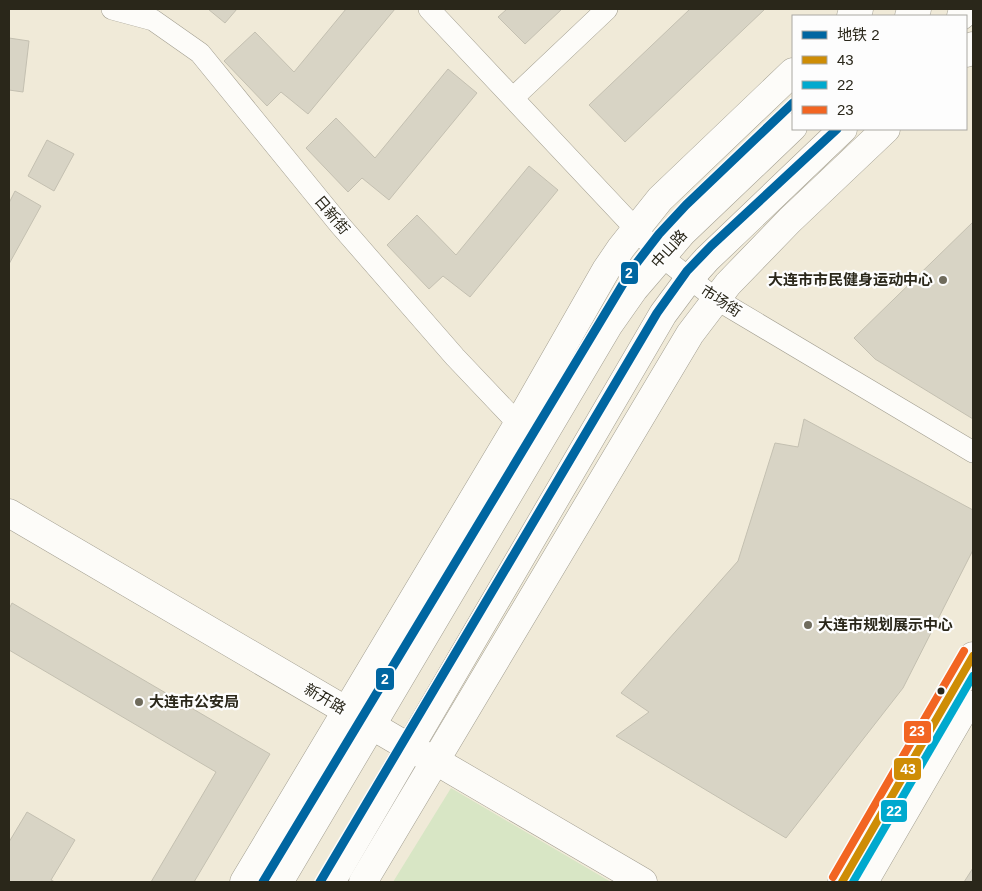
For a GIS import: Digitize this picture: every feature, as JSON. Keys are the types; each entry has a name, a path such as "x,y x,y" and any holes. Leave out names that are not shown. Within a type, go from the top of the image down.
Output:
{"main road":[{"path":"244,882 345,710 518,424 606,270 660,200 792,73"},
{"name":"中山路","path":"279,882 608,326 634,289 682,233 792,128"},
{"path":"331,882 663,314 689,279 713,253 842,130"},
{"path":"363,882 690,334 728,284 790,220 885,130"},
{"path":"689,279 742,250 790,220"},
{"path":"526,609 554,502"},
{"name":"新开路","path":"9,513 643,882"},
{"path":"842,882 973,656"}],"street":[{"name":"日新街","path":"112,9 153,20 200,53 340,225 455,357 539,445"},
{"name":"市场街","path":"429,9 514,97 661,256 689,279 716,299 973,452"},
{"path":"514,97 608,9"},
{"path":"868,882 973,701"}],"green space":[{"path":"451,788 611,882 393,882"}],"building":[{"path":"208,9 237,9 225,23"},
{"path":"346,9 395,9 308,114 281,92 267,106 224,61 255,32 294,72"},
{"path":"507,9 562,9 525,44 498,17"},
{"path":"690,9 765,9 625,142 589,105"},
{"path":"9,38 29,41 23,92 9,90"},
{"path":"448,69 477,93 389,200 362,178 348,192 306,148 336,118 375,158"},
{"path":"47,140 74,154 54,191 28,176"},
{"path":"529,166 558,190 470,297 443,276 429,289 387,245 417,215 456,255"},
{"path":"15,191 41,206 9,264 9,203"},
{"name":"大连市市民健身运动中心","path":"973,222 973,419 875,359 854,338"},
{"name":"大连市规划展示中心","path":"804,419 973,510 973,550 903,688 786,838 616,736 649,712 621,693 738,561 775,443 798,447"},
{"name":"大连市公安局","path":"12,603 270,754 194,882 151,882 216,772 9,650 9,609"},
{"path":"27,812 75,840 51,880 55,882 9,882 9,842"},
{"path":"973,868 973,882 964,882"}],"metro line":[{"name":"2","path":"263,882 632,269 659,234 686,205 792,104"},
{"name":"2","path":"320,882 657,313 687,271 711,246 836,130"}],"transit line":[{"name":"23","path":"833,877 964,651"},
{"name":"43","path":"842,882 973,656"},
{"name":"22","path":"853,882 973,676"}],"place":[{"name":"大连市市民健身运动中心","path":"943,280"},
{"name":"大连市规划展示中心","path":"808,625"},
{"name":"大连市公安局","path":"139,702"}]}
